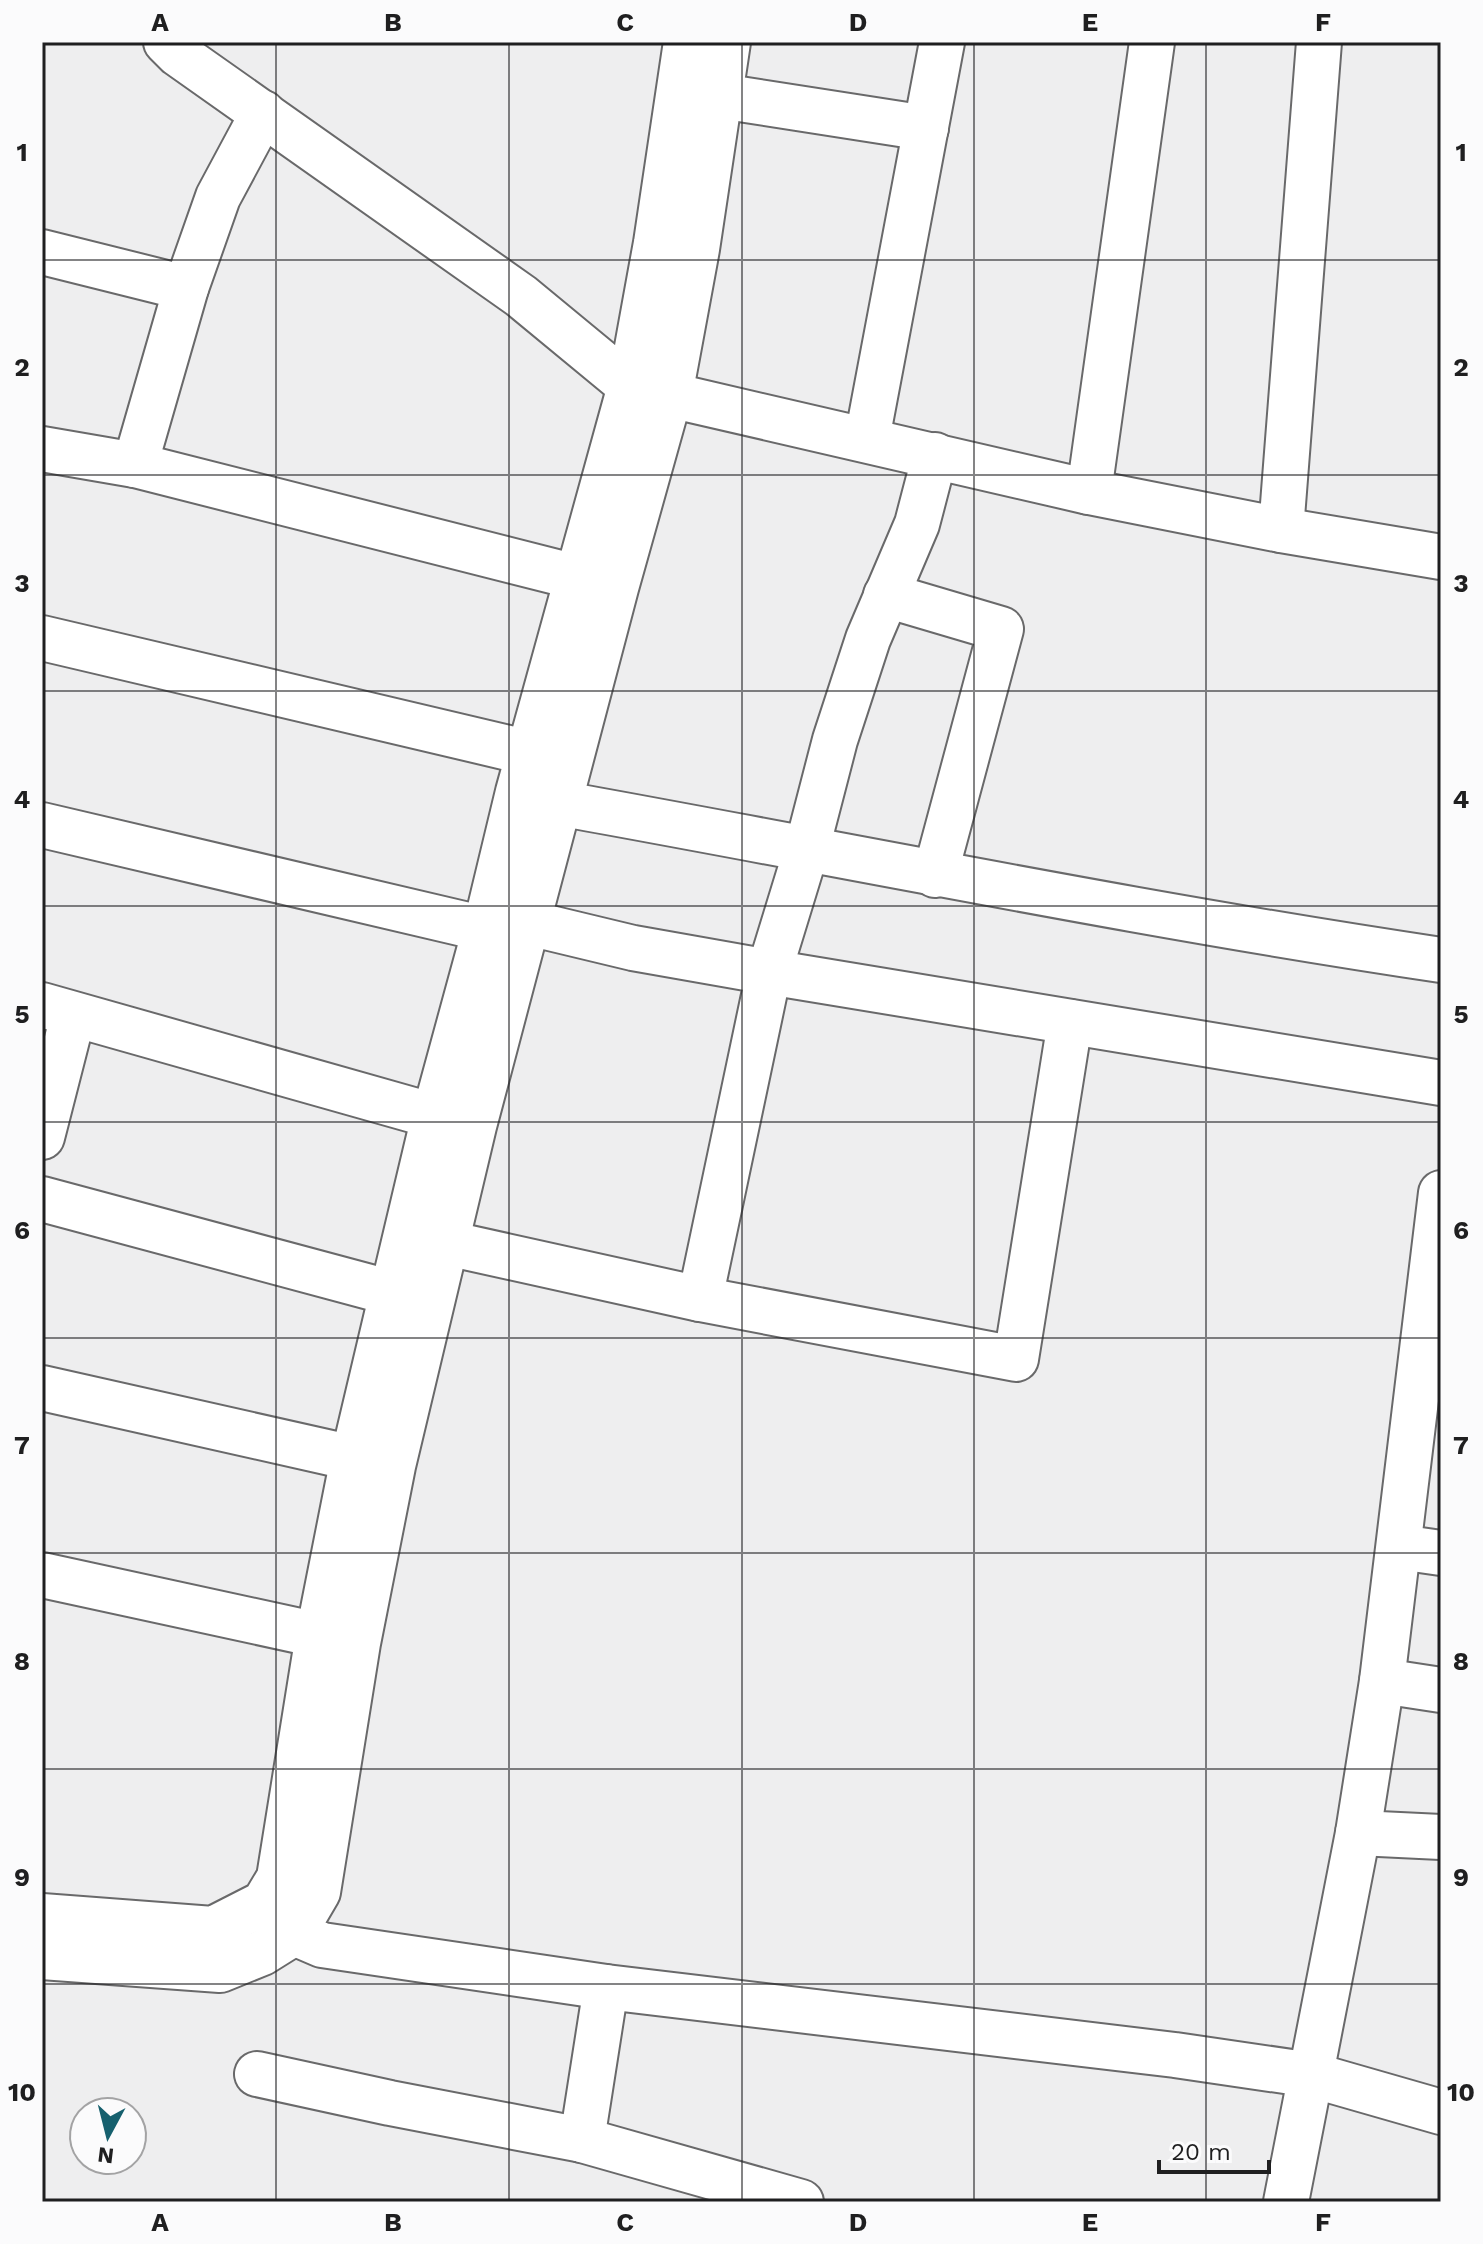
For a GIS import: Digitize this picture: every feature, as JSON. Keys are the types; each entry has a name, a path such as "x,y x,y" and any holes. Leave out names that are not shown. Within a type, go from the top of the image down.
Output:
{"main road":[{"path":"166,42 178,54 650,390 1089,492 1281,530 1441,557"},
{"path":"42,1916 213,1929 279,1918 318,1892 358,1643 393,1466 474,1126 558,803 650,390 656,243 686,42"},
{"path":"42,1957 220,1970 262,1953 279,1918 279,1878 318,1635 353,1458 434,1116 576,577 650,390 697,249 728,42"},
{"path":"867,439 942,42"},
{"path":"1089,492 1152,42"},
{"path":"1281,530 1319,42"},
{"path":"720,96 926,128"},
{"path":"135,465 186,288 218,197 263,113"},
{"path":"42,252 186,288"},
{"path":"42,449 135,465 576,577"},
{"path":"700,1299 769,972 807,848 835,740 868,639 917,524 935,455"},
{"path":"886,595 1001,629 935,875"},
{"path":"42,638 530,753"},
{"path":"558,803 807,848 935,875 1292,938 1441,960"},
{"path":"42,825 485,929"},
{"path":"529,923 633,948 769,972 1441,1083"},
{"path":"42,1137 57,1010 434,1116"},
{"path":"447,1243 700,1299 1016,1359 1070,1022"},
{"path":"1286,2202 1358,1833 1382,1681 1420,1550 1441,1193"},
{"path":"42,1199 392,1293"},
{"path":"42,1388 353,1458"},
{"path":"42,1575 318,1635"},
{"path":"1382,1681 1441,1690"},
{"path":"1358,1833 1441,1837"},
{"path":"279,1918 322,1945 606,1987 1175,2055 1312,2075 1441,2112"},
{"path":"582,2140 606,1987"},
{"path":"257,2074 582,2140 801,2202"}]}
